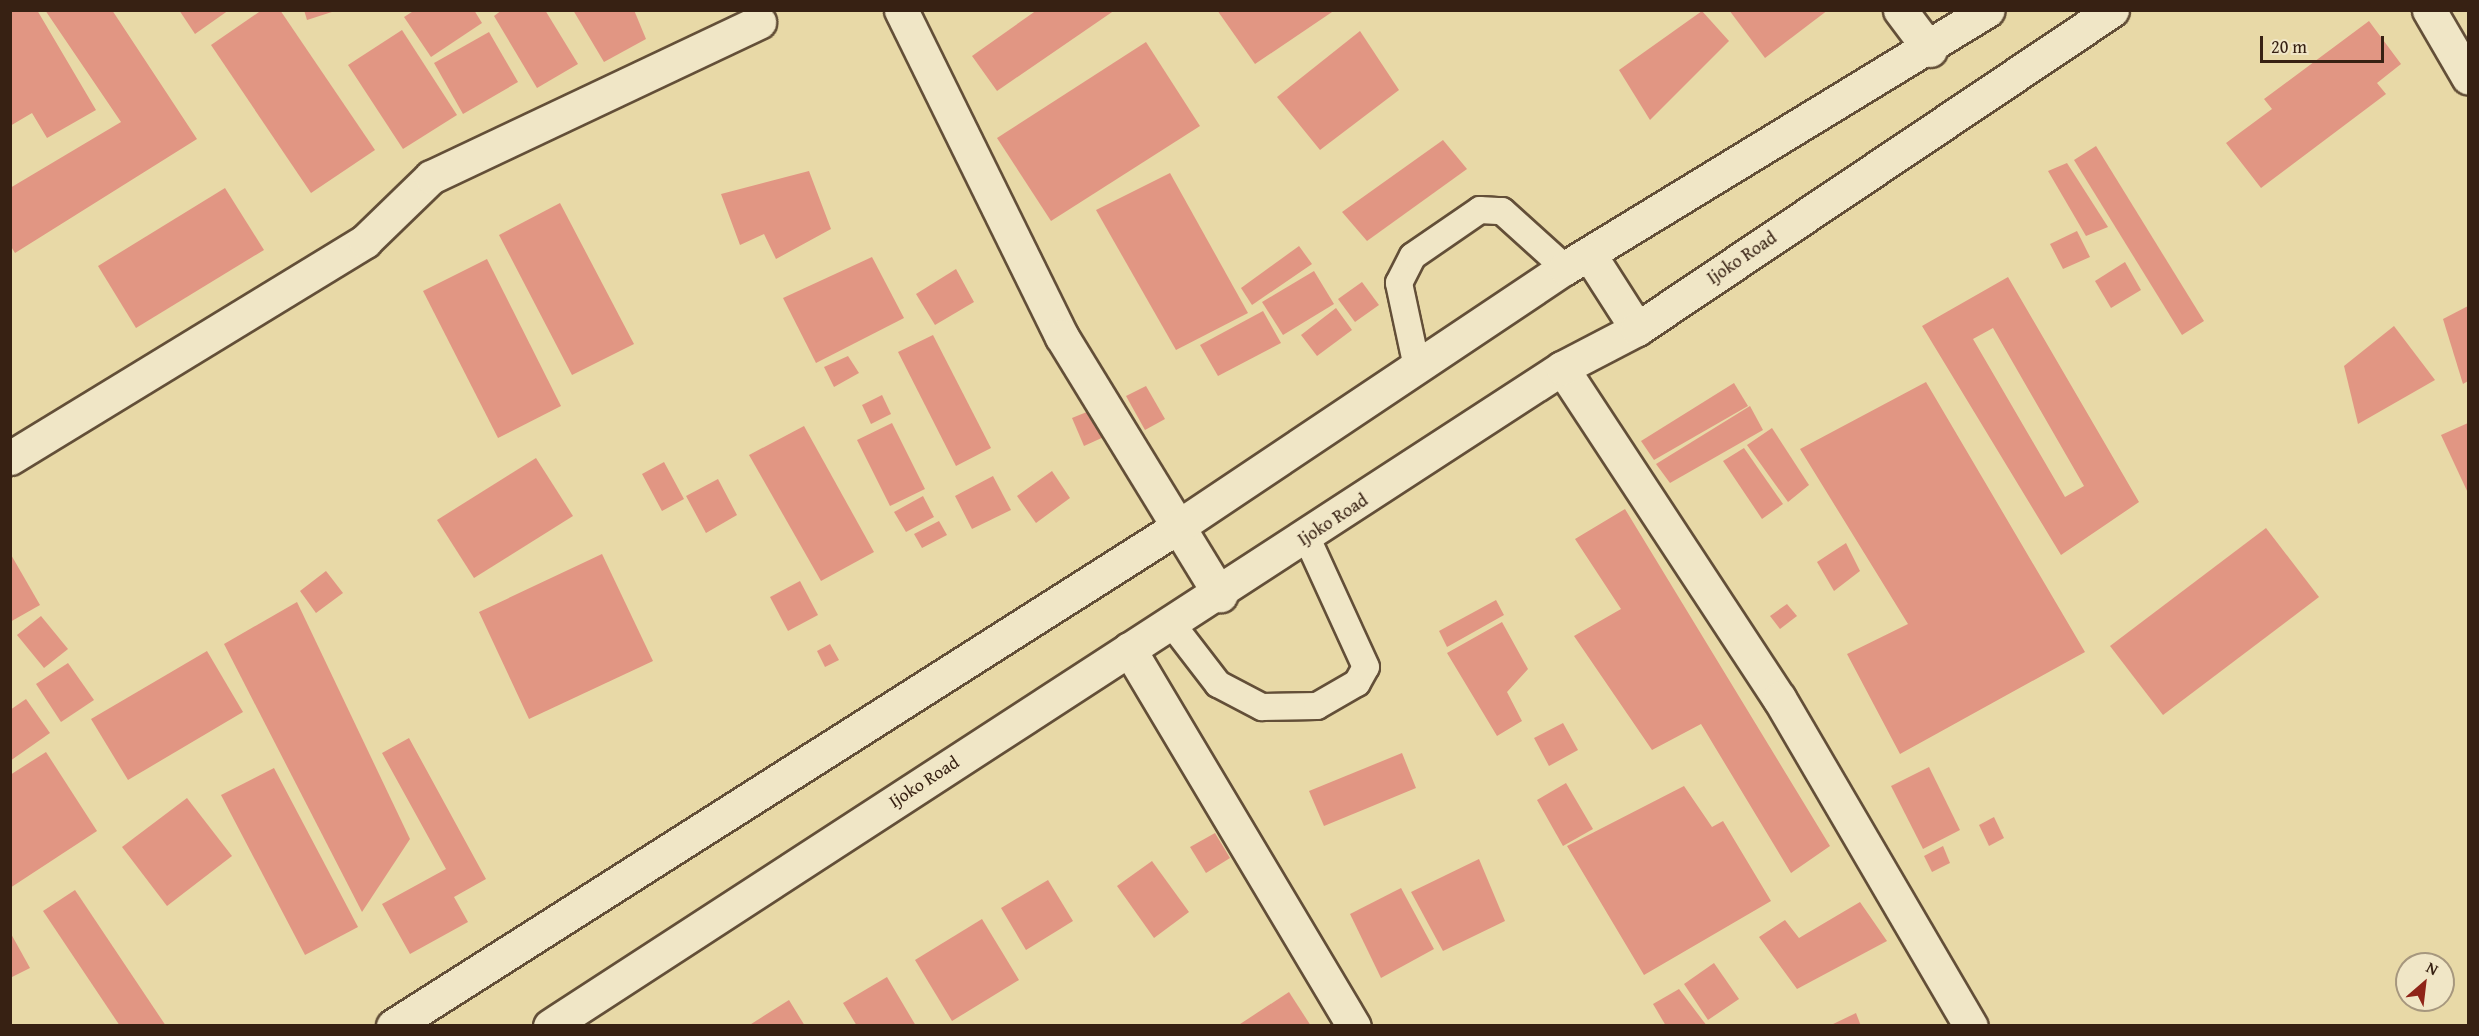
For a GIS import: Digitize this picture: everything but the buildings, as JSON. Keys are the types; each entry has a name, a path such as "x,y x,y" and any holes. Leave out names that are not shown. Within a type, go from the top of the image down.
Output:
{"street":[{"path":"901,10 1062,337 1220,595"},
{"path":"1900,10 1930,50"},
{"path":"393,1026 1179,526 1577,261 1930,50 1988,10"},
{"name":"Ijoko Road","path":"550,1026 1129,649 1220,595 1562,368 1637,328 2112,10"},
{"path":"2429,10 2469,76"},
{"path":"10,458 365,241 431,177 759,22"},
{"path":"1577,261 1637,328"},
{"path":"1562,368 1779,698 1971,1026"},
{"path":"1129,649 1354,1026"}],"lane":[{"path":"1417,368 1399,283 1413,256 1480,210 1502,211 1577,261"},
{"path":"1172,623 1218,684 1262,707 1317,706 1357,683 1366,667 1307,538"}]}
